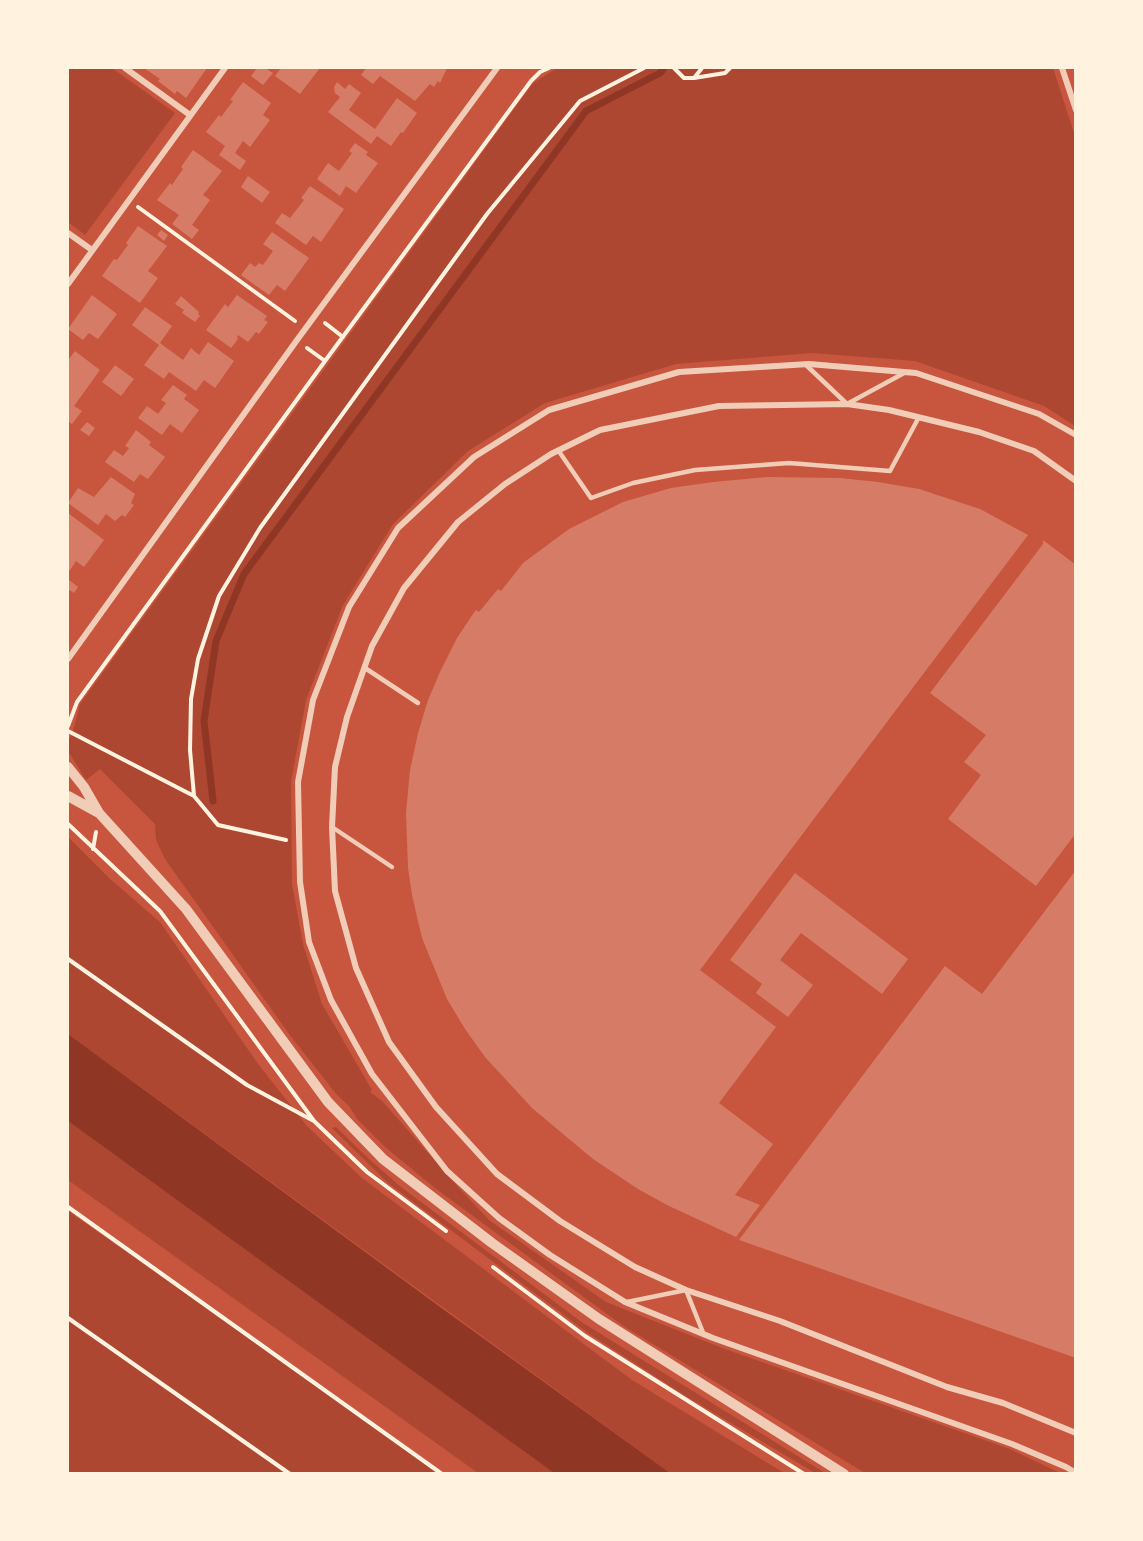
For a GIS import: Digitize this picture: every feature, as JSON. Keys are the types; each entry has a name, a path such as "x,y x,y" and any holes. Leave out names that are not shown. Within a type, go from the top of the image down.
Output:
{"street":[{"path":"126,68 190,115"},
{"path":"68,284 225,68"},
{"path":"68,659 297,340 497,68"},
{"path":"1062,68 1076,110"},
{"path":"68,232 92,250"},
{"path":"1076,435 1039,414 916,373 805,364 679,372 549,410 474,458 398,528 350,607 313,700 298,782 300,882 309,942 331,1000 372,1074 447,1171 499,1218 550,1255 625,1302 704,1335 1012,1444 1076,1473"},
{"path":"1076,481 1034,451 979,432 889,410 847,404 719,406 600,430 558,450 505,484 458,522 404,588 372,646 347,717 335,767 332,827 335,891 356,968 389,1042 436,1107 497,1174 560,1221 634,1267 686,1290 780,1321 947,1387 1004,1403 1076,1433"},
{"path":"68,767 99,813 186,909 328,1102 383,1159 492,1243 598,1319 844,1473"},
{"path":"68,796 99,813"}],"lane":[{"path":"805,364 847,404 906,372"},
{"path":"558,450 591,498 633,483 695,470 789,462 890,471 919,417"},
{"path":"364,668 418,703"},
{"path":"332,827 392,867"},
{"path":"625,1302 686,1290 704,1335"}],"path":[{"path":"68,726 77,702 325,361 531,81 540,72 549,68"},
{"path":"194,796 190,750 191,699 198,659 219,596 260,528 487,214 580,101 644,68"},
{"path":"674,68 684,78 724,73 730,68"},
{"path":"693,78 702,68"},
{"path":"128,200 306,328"},
{"path":"315,316 343,337"},
{"path":"297,340 325,361"},
{"path":"68,731 194,796 218,825 298,842"},
{"path":"68,824 93,849"},
{"path":"68,959 248,1085 314,1121"},
{"path":"68,1207 442,1473"},
{"path":"68,1318 290,1473"}],"shaded area":[{"path":"68,68 112,68 175,113 85,235 68,222"},
{"path":"557,68 1053,68 1075,136 1075,426 1044,406 915,361 812,353 676,364 545,403 468,451 393,524 343,605 306,700 291,782 292,884 303,944 322,1004 372,1090 370,1092 382,1101 489,1220 606,1302 725,1349 1010,1449 1060,1473 865,1473 625,1327 526,1255 435,1188 385,1147 358,1120 289,1034 165,859 156,840 155,824 100,769 86,780 68,751 68,740 72,735 80,704 533,83"},
{"path":"68,837 109,878 160,922 258,1064 307,1126 362,1178 632,1380 784,1473 670,1473 68,1034"},
{"path":"68,1034 670,1473 554,1473 68,1121"},
{"path":"68,1121 554,1473 478,1473 68,1180"},
{"path":"336,1127 401,1187 583,1323 825,1473 815,1473 684,1395 588,1333 388,1183 332,1128"},
{"path":"68,1211 270,1352 438,1473 68,1473"}],"building":[{"path":"144,68 207,68 186,98 177,91 175,94 158,81 160,79"},
{"path":"257,68 265,68 273,73 263,85 251,76"},
{"path":"281,68 320,68 300,94 275,76"},
{"path":"366,68 447,68 440,83 438,81 434,87 430,84 415,101 380,76 373,84 361,75"},
{"path":"243,82 271,103 263,115 270,120 250,147 243,141 235,153 246,161 240,170 219,155 225,146 206,132 233,101 230,100"},
{"path":"337,82 345,89 349,84 361,93 349,110 375,129 397,98 417,113 391,146 377,136 371,144 328,112 340,97 335,93 334,87"},
{"path":"355,143 368,152 366,155 378,163 356,193 346,186 340,196 317,179 328,163 339,171 352,153 349,151"},
{"path":"193,150 222,171 203,195 210,200 192,225 199,230 192,239 172,224 179,215 157,200 170,183 172,185"},
{"path":"248,176 270,192 262,203 241,187"},
{"path":"310,186 344,209 321,242 313,236 306,245 275,223 282,213 290,218 304,200 301,198"},
{"path":"138,226 167,246 148,271 158,278 140,303 102,276 128,245 126,243"},
{"path":"161,230 168,235 164,241 157,235"},
{"path":"272,232 309,258 285,291 277,285 269,295 241,275 250,263 255,267 259,263 263,265 273,251 263,244"},
{"path":"92,295 117,314 98,339 89,333 83,340 68,329"},
{"path":"237,295 267,316 264,320 268,322 259,334 256,332 248,342 238,335 238,339 231,348 206,330 225,304 228,307"},
{"path":"181,296 199,312 200,316 195,322 182,313 184,310 175,304"},
{"path":"145,307 172,326 160,343 183,360 191,348 199,355 208,342 234,361 215,388 204,380 196,391 169,372 164,379 144,365 159,345 132,325"},
{"path":"75,351 100,370 74,406 82,411 72,424 68,421 68,358"},
{"path":"115,365 134,379 121,396 102,382"},
{"path":"173,385 187,395 184,399 199,410 182,433 170,424 162,435 138,418 147,406 158,414 166,403 161,400"},
{"path":"87,422 95,428 89,436 80,430"},
{"path":"136,430 151,442 149,445 165,457 148,479 140,474 134,482 105,462 114,450 123,456 129,448 125,446"},
{"path":"111,477 135,494 131,503 134,505 125,517 122,515 115,521 106,514 98,525 68,503 78,488 94,497"},
{"path":"767,477 840,478 919,489 980,509 1028,535 700,970 776,1027 719,1103 773,1144 735,1195 760,1205 736,1237 669,1206 638,1189 593,1159 532,1108 485,1057 447,999 422,938 408,868 406,813 410,770 418,733 440,672 457,638 476,610 479,612 498,589 501,591 523,563 569,529 623,502 671,488"},
{"path":"68,513 104,540 84,567 76,561 68,573"},
{"path":"1043,540 1076,565 1076,833 1036,886 948,819 981,775 964,762 986,735 930,693 1043,544"},
{"path":"68,579 78,587 74,593 68,589"},
{"path":"1076,870 1076,1358 739,1240 945,966 982,994"},
{"path":"795,873 908,959 882,994 801,933 780,960 813,985 788,1017 756,993 762,984 730,960"}],"waterway":[{"path":"213,801 204,721 216,641 244,574 586,111 660,73 664,68"}]}
